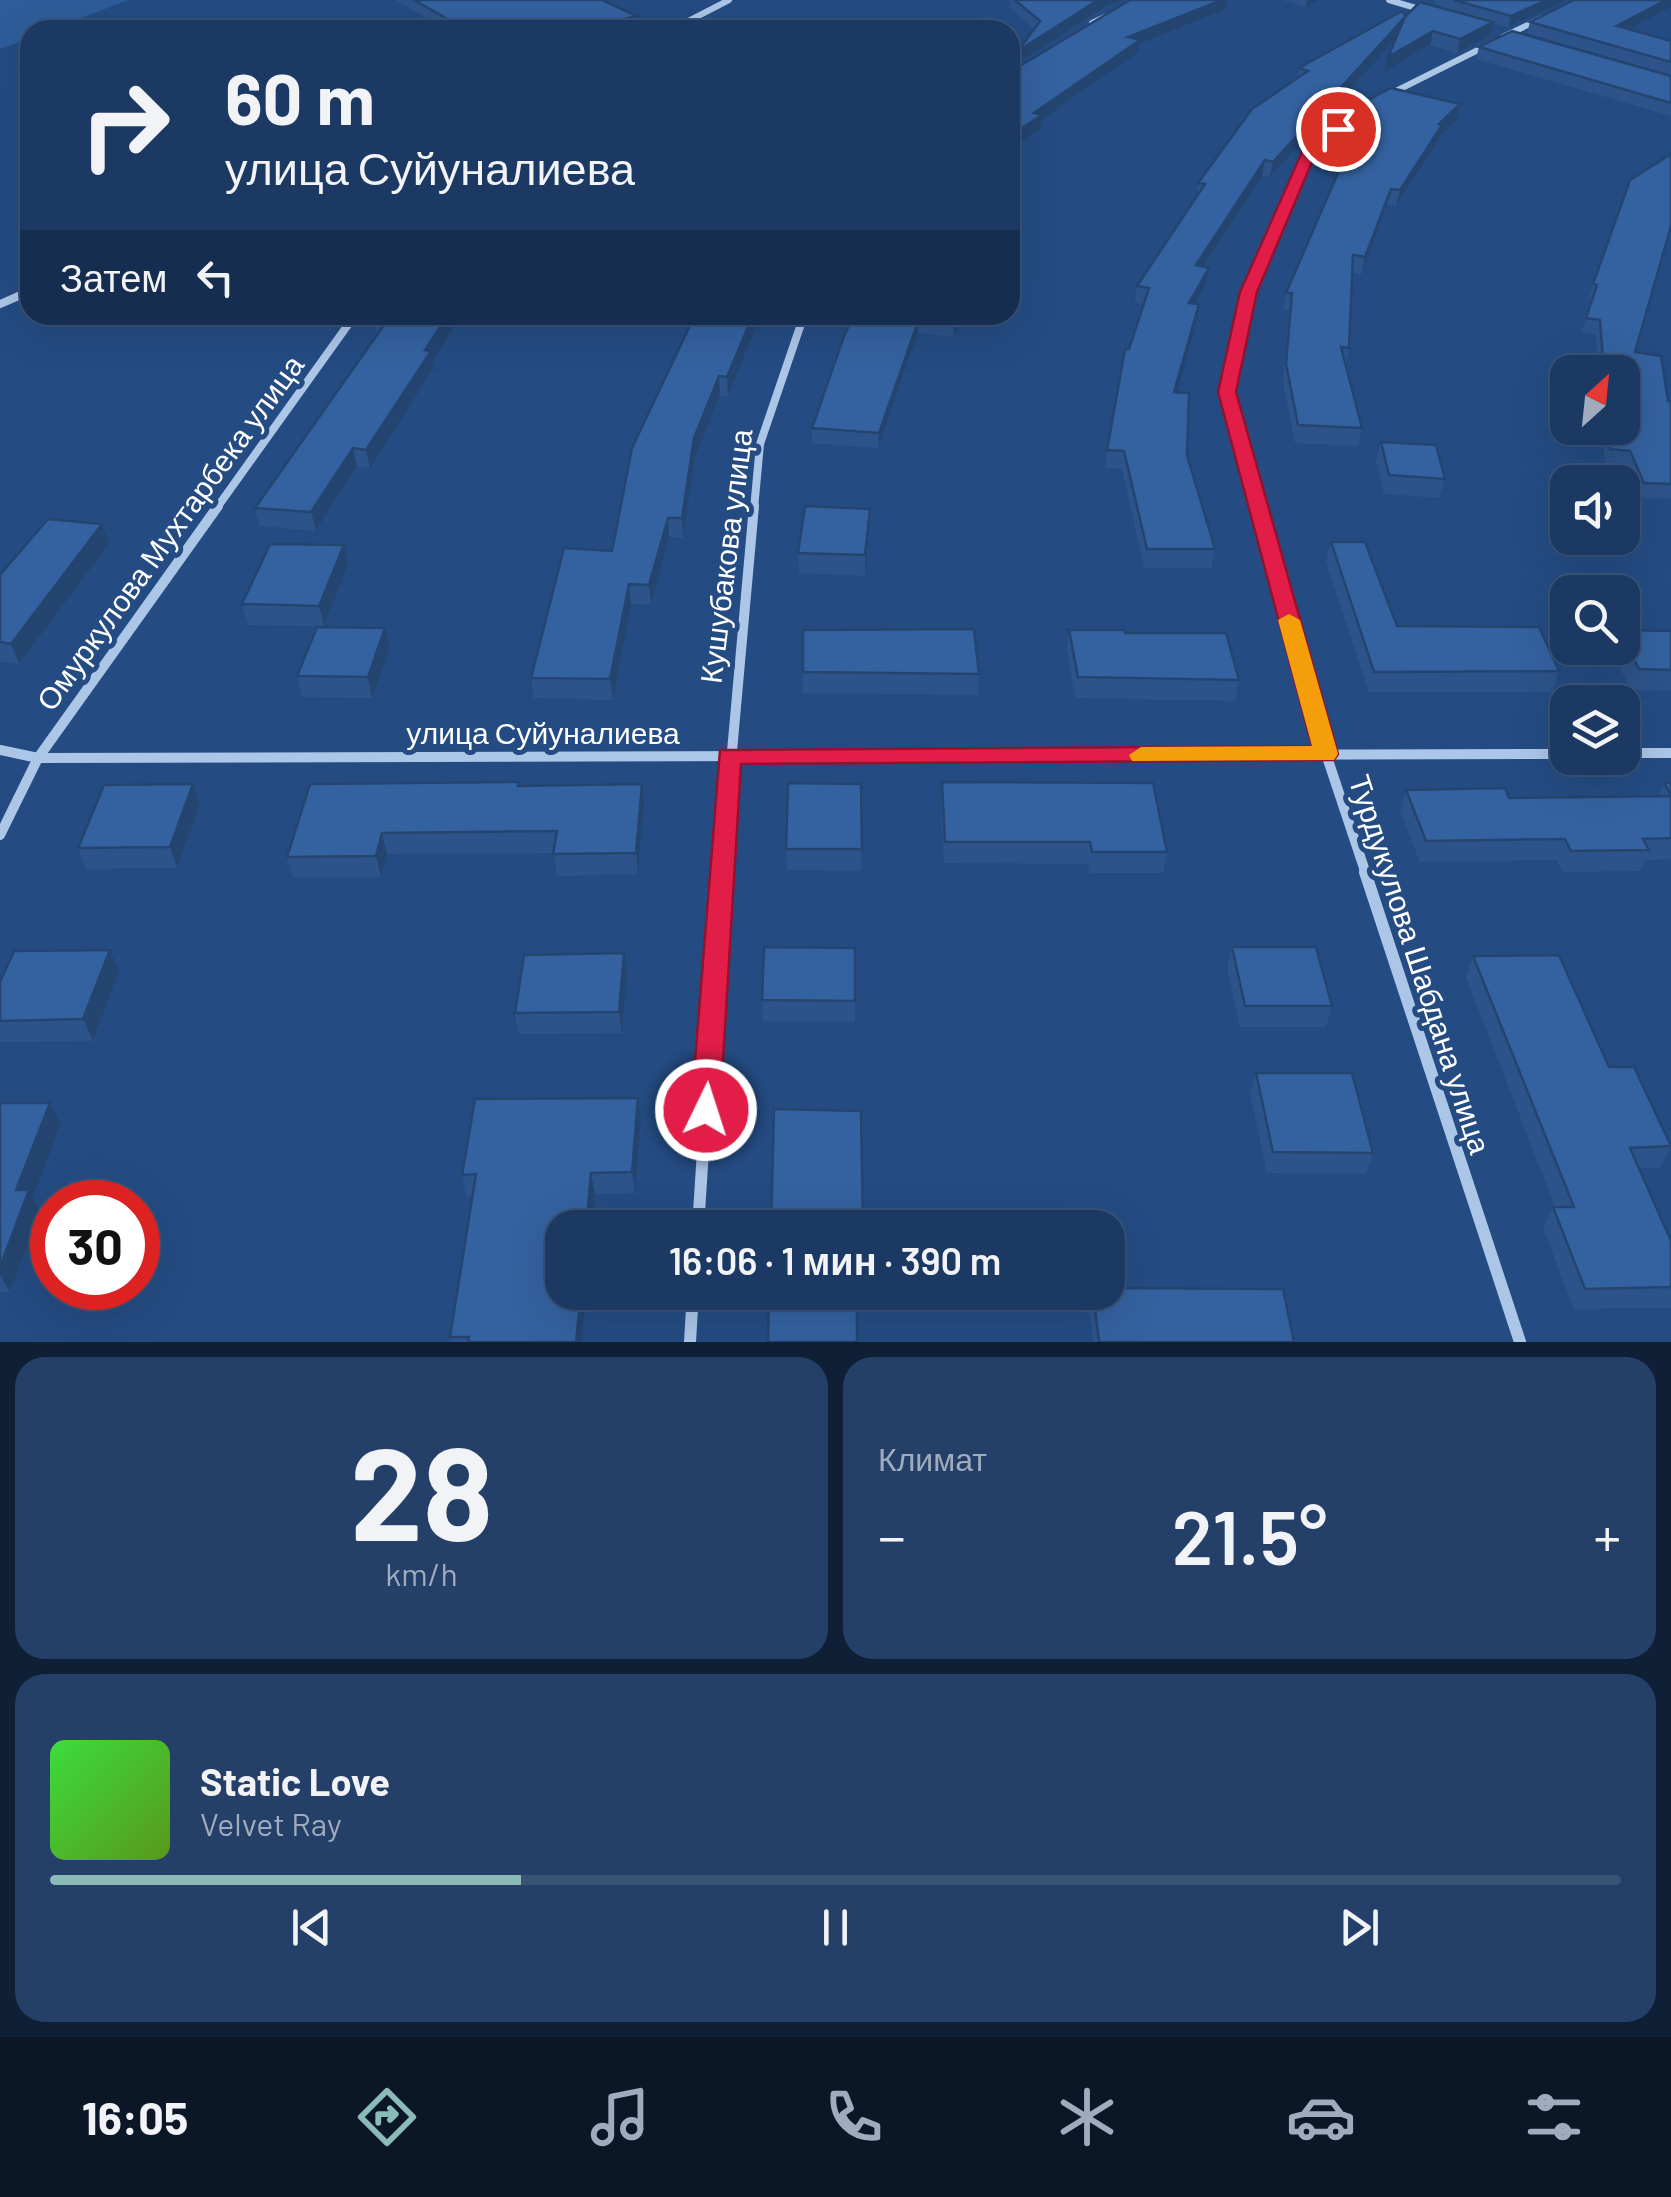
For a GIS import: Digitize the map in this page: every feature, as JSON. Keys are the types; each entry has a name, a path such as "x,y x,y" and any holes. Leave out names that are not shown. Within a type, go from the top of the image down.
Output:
{"street":[{"path":"691,20 730,0"},
{"path":"1076,34 1109,12 1141,0"},
{"path":"1389,0 1440,15"},
{"name":"Турдукулова Шабдана улица","path":"1520,1342 1326,754 1227,392 1248,292 1309,152 1366,106 1560,8"},
{"path":"1492,29 1527,40"},
{"name":"Омуркулова Мухтарбека улица","path":"0,834 38,758 348,325"},
{"name":"Кушубакова улица","path":"699,1210 729,756 760,444 801,325"},
{"name":"улица Суйуналиева","path":"0,750 38,758 1550,754"},
{"path":"1640,754 1671,753"},
{"path":"690,1342 693,1310"}],"shaded area":[{"path":"0,0 128,0 76,20 20,20 20,42 0,49"}],"building":[{"path":"414,0 602,0 637,16 621,20 449,20"},
{"path":"1015,0 1098,0 1020,50 1040,21"},
{"path":"1130,0 1222,0 1128,37 1140,40 1034,113 1042,115 1020,129 1020,66"},
{"path":"1454,0 1547,0 1511,16"},
{"path":"1574,0 1666,0 1617,26 1671,41 1671,62 1530,22"},
{"path":"1420,2 1493,22 1460,39 1433,31 1388,57 1405,17 1273,162 1265,160 1196,265 1209,268 1189,303 1199,304 1174,392 1189,393 1187,455 1215,549 1147,549 1124,451 1107,450 1125,349 1129,349 1149,288 1137,286 1205,184 1198,183 1252,109 1308,71 1299,68 1402,11 1406,16"},
{"path":"1512,31 1671,76 1671,103 1479,47"},
{"path":"1391,88 1460,104 1439,124 1442,125 1400,190 1391,189 1365,257 1353,255 1349,348 1341,347 1362,428 1298,425 1286,364 1292,293 1286,293 1370,99"},
{"path":"1671,154 1671,226 1635,352 1661,356 1671,401 1671,484 1644,483 1640,465 1636,465 1630,451 1610,449 1610,445 1640,445 1640,355 1603,355 1600,320 1586,318 1597,285 1593,284 1630,180"},
{"path":"384,325 441,325 425,350 431,351 366,450 353,448 311,512 255,508"},
{"path":"690,325 749,325 727,377 719,376 694,438 682,518 668,518 649,585 629,584 610,679 531,678 564,548 612,551 632,448"},
{"path":"849,325 917,325 879,433 812,428"},
{"path":"1381,442 1436,445 1445,479 1389,475"},
{"path":"805,506 870,509 865,555 798,553"},
{"path":"48,519 102,524 11,644 0,642 0,575"},
{"path":"1331,542 1365,542 1397,626 1539,627 1550,651 1550,665 1556,665 1559,671 1374,672"},
{"path":"270,544 344,545 319,606 242,604"},
{"path":"317,627 385,628 368,677 297,676"},
{"path":"974,629 979,674 803,672 803,630"},
{"path":"1069,630 1226,633 1239,680 1078,677"},
{"path":"1640,630 1671,631 1671,670 1639,669"},
{"path":"519,782 518,786 642,784 636,853 553,854 557,831 382,833 376,856 287,857 310,784"},
{"path":"942,782 1153,783 1167,852 1092,852 1090,842 945,842"},
{"path":"788,783 861,784 862,849 786,849"},
{"path":"193,784 170,847 78,848 104,785"},
{"path":"1505,788 1509,798 1671,796 1671,838 1643,839 1649,850 1571,851 1565,839 1426,841 1406,790"},
{"path":"764,947 855,948 855,1001 762,1000"},
{"path":"1232,947 1316,947 1332,1006 1245,1006"},
{"path":"110,950 83,1019 0,1021 0,982 14,951"},
{"path":"624,953 619,1012 515,1013 524,955"},
{"path":"1559,955 1609,1067 1634,1067 1671,1146 1630,1148 1671,1241 1671,1287 1585,1289 1553,1207 1574,1207 1473,956"},
{"path":"1256,1073 1352,1073 1373,1153 1273,1152"},
{"path":"638,1098 632,1172 591,1173 588,1210 545,1210 545,1310 579,1310 576,1342 468,1342 469,1337 450,1337 476,1174 462,1175 475,1099"},
{"path":"0,1103 50,1103 16,1190 29,1190 0,1267"},
{"path":"774,1109 861,1111 863,1210 771,1210"},
{"path":"1125,1288 1283,1289 1294,1342 1099,1342 1095,1310 1125,1310"},
{"path":"769,1310 857,1310 857,1342 768,1342"}],"slow traffic":[{"path":"1141,755 1326,754 1289,620"}],"route":[{"path":"706,1110 729,756 1326,754 1227,392 1248,292 1309,152 1338,129"}]}
